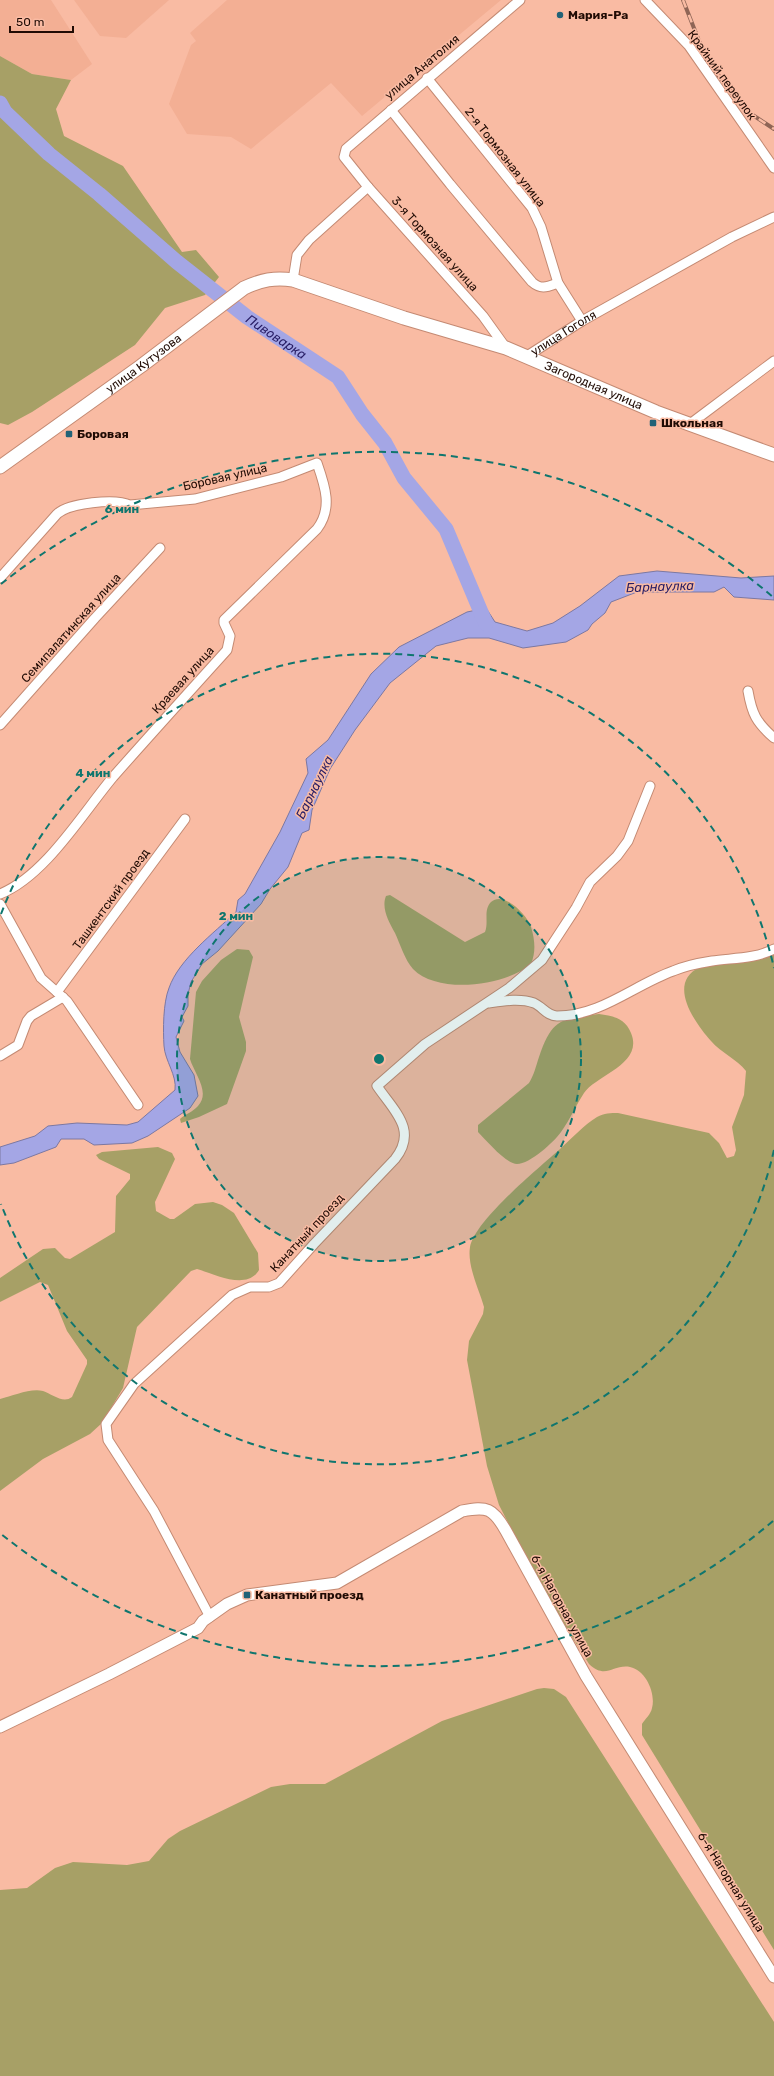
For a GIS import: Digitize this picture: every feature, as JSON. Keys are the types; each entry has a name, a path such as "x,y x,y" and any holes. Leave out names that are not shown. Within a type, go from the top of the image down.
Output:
{"main road":[{"name":"улица Кутузова","path":"0,467 134,371 244,288 260,281 280,278 294,280"},
{"name":"улица Гоголя","path":"294,280 404,318 506,348 527,356"},
{"name":"Загородная улица","path":"527,356 647,408 774,455"}],"street":[{"name":"улица Анатолия","path":"344,157 346,149 427,78 520,0"},
{"name":"Крайний переулок","path":"645,0 689,46 774,168"},
{"name":"2-я Тормозная улица","path":"427,78 532,208 541,227 558,283 582,321"},
{"path":"391,110 450,184 532,282 538,287 544,288 558,283"},
{"name":"3-я Тормозная улица","path":"344,157 368,187 483,316 506,348"},
{"path":"294,280 298,255 309,240 368,187"},
{"name":"улица Гоголя","path":"527,356 582,321 732,237 774,217"},
{"path":"690,424 774,361"},
{"name":"Боровая улица","path":"0,578 57,514 64,509 120,501 130,504 195,499 281,477 317,463"},
{"name":"Краевая улица","path":"0,894 20,883 51,855 112,778 227,650 230,636 224,620 321,525 327,506 327,492 317,463"},
{"name":"Семипалатинская улица","path":"0,725 89,624 160,548"},
{"path":"748,691 754,717 774,738"},
{"name":"Канатный проезд","path":"210,1617 154,1511 108,1440 106,1424 134,1384 232,1295 250,1287 269,1287 279,1283 395,1159 403,1148 406,1134 401,1120 377,1086 425,1044 509,988 542,960 573,914 590,882 617,856 628,841 650,786"},
{"name":"Ташкентский проезд","path":"0,1056 18,1045 31,1016 60,995 185,819"},
{"path":"0,904 41,978 60,995 138,1105"},
{"name":"Канатный проезд","path":"486,1003 510,1001 528,1002 541,1007 550,1015 557,1016 580,1013 609,1004 672,971 710,961 756,956 774,948"},
{"name":"6-я Нагорная улица","path":"210,1617 227,1604 247,1595 337,1583 462,1511 481,1508 491,1511 498,1518 506,1531 586,1676 774,1977"},
{"path":"0,1727 191,1632 210,1617"}],"shaded area":[{"path":"0,0 51,0 92,64 71,80 32,74 0,56"},
{"path":"74,0 169,0 126,38 100,36"},
{"path":"227,0 501,0 362,116 331,83 251,149 231,137 187,134 169,104 191,45 196,41 190,33"},
{"path":"0,56 32,74 71,80 56,109 64,136 123,166 182,252 196,250 219,277 205,295 165,308 135,345 32,412 8,425 0,423"},
{"path":"390,895 465,942 485,932 487,909 491,902 496,899 502,899 509,902 520,911 531,927 534,955 531,964 520,972 506,978 489,982 455,985 438,982 424,977 410,965 388,920 384,905 386,896"},
{"path":"774,946 774,1950 642,1735 642,1724 652,1708 653,1702 651,1690 645,1678 636,1669 630,1667 600,1671 589,1664 542,1589 499,1505 487,1466 467,1360 469,1341 483,1314 484,1307 470,1262 470,1247 474,1236 483,1223 509,1195 587,1124 602,1115 618,1113 709,1133 719,1143 727,1158 734,1156 736,1150 732,1127 744,1095 746,1071 719,1049 698,1024 687,1003 684,993 685,983 690,974 700,967"},
{"path":"237,949 249,950 253,957 239,1017 246,1042 246,1051 227,1104 199,1117 181,1123 180,1119 198,1106 202,1101 203,1095 200,1082 190,1059 196,992 202,981 221,960"},
{"path":"599,1014 614,1017 625,1024 631,1033 633,1044 631,1053 617,1068 598,1080 584,1093 558,1136 547,1147 535,1157 522,1163 517,1164 508,1160 478,1132 478,1125 529,1083 534,1074 544,1044 554,1028 567,1019"},
{"path":"158,1147 172,1153 175,1159 155,1202 156,1211 170,1219 174,1219 195,1204 213,1202 222,1205 234,1213 258,1253 259,1270 254,1276 239,1280 221,1277 197,1269 191,1271 137,1327 123,1388 102,1423 90,1434 43,1459 0,1491 0,1399 27,1391 38,1390 61,1399 69,1399 72,1397 87,1364 87,1360 67,1331 48,1285 40,1282 0,1302 0,1278 43,1249 55,1248 65,1258 70,1259 115,1232 116,1196 130,1179 130,1174 99,1159 96,1155 102,1152"},
{"path":"537,1689 554,1689 566,1697 774,2022 774,2076 0,2076 0,1890 27,1888 55,1868 73,1862 127,1865 149,1861 168,1839 180,1831 271,1787 290,1784 325,1784 442,1721"}],"water":[{"name":"Барнаулка","path":"657,571 741,578 774,576 774,600 734,597 724,587 714,592 637,592 611,602 605,613 592,624 588,630 566,642 523,648 489,638 468,638 436,646 390,683 355,730 330,769 312,810 309,830 302,833 288,867 270,889 261,904 218,951 202,964 191,982 188,994 188,1006 182,1017 184,1021 176,1037 180,1052 194,1075 198,1096 190,1108 148,1136 132,1143 94,1145 84,1139 61,1139 56,1147 14,1163 0,1165 0,1147 35,1136 48,1126 77,1123 127,1125 138,1122 175,1090 173,1073 166,1057 164,1046 164,1017 167,994 174,977 198,947 236,912 238,900 245,894 280,832 308,773 306,759 328,740 371,674 399,647 467,612 486,608 495,622 527,631 553,623 580,606 619,576"}],"waterway":[{"name":"Пивоварка","path":"0,103 5,112 49,154 99,194 177,262 247,317 338,377 362,414 385,443 404,478 446,529 486,624"}],"railway":[{"path":"683,0 706,59 745,110 774,129"}],"place":[{"name":"Мария-Ра","path":"560,15"},
{"name":"Школьная","path":"653,423"},
{"name":"Боровая","path":"69,434"},
{"name":"Канатный проезд","path":"247,1595"}]}
